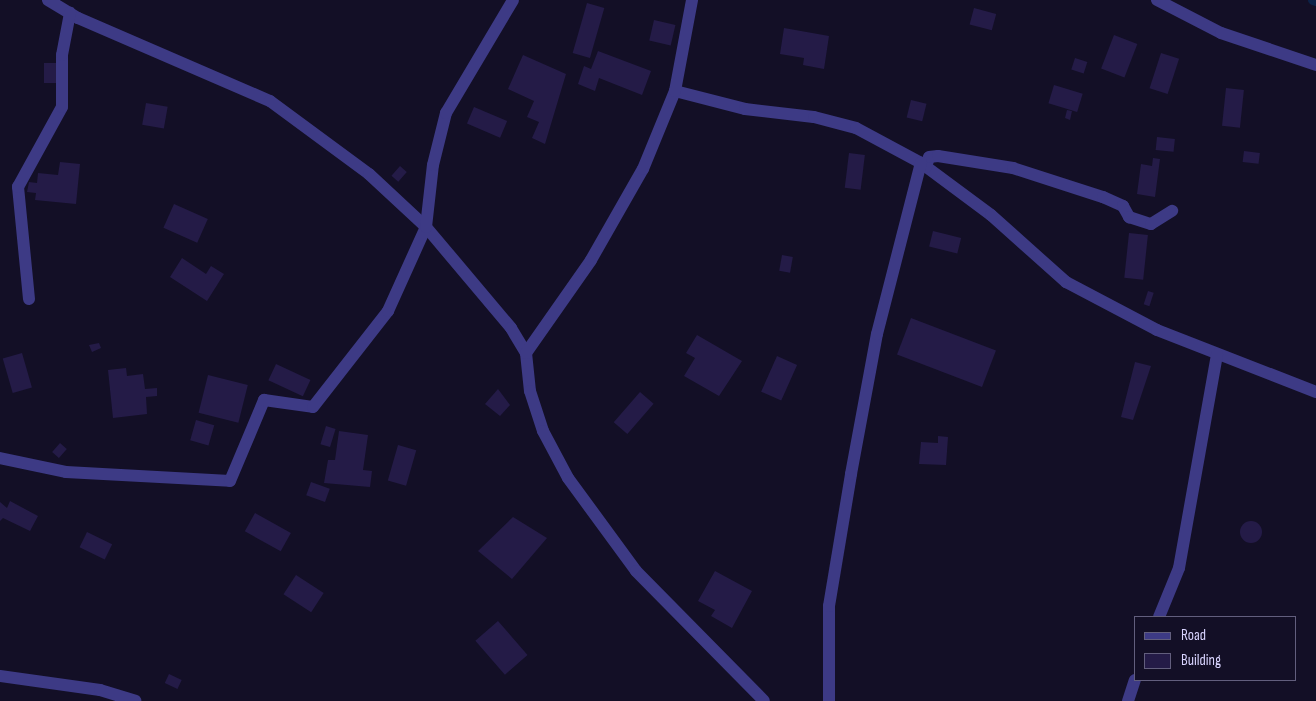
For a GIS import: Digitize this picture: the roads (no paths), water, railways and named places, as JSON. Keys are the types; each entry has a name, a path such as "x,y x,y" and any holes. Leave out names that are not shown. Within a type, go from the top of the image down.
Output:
{"street":[{"path":"48,0 70,13 270,101 369,174 426,227 511,328 526,353 530,391 543,431 568,478 636,571 764,701"},
{"path":"0,458 66,472 230,481 264,400 313,407 365,345 388,311 426,227 433,165 446,113 513,0"},
{"path":"526,353 591,260 634,186 675,90 692,0"},
{"path":"1157,0 1221,33 1316,66"},
{"path":"29,299 18,187 62,107 62,55 70,13"},
{"path":"675,90 745,109 814,117 856,128 924,165 992,215 1066,282 1157,330 1316,392"},
{"path":"829,701 829,606 849,483 878,334 924,165 929,157 938,156 1013,168 1103,197 1123,206 1129,217 1151,224 1172,211"},
{"path":"1159,616 1178,568 1217,354"},
{"path":"0,676 100,690 135,701"},
{"path":"1128,701 1135,681"}]}
